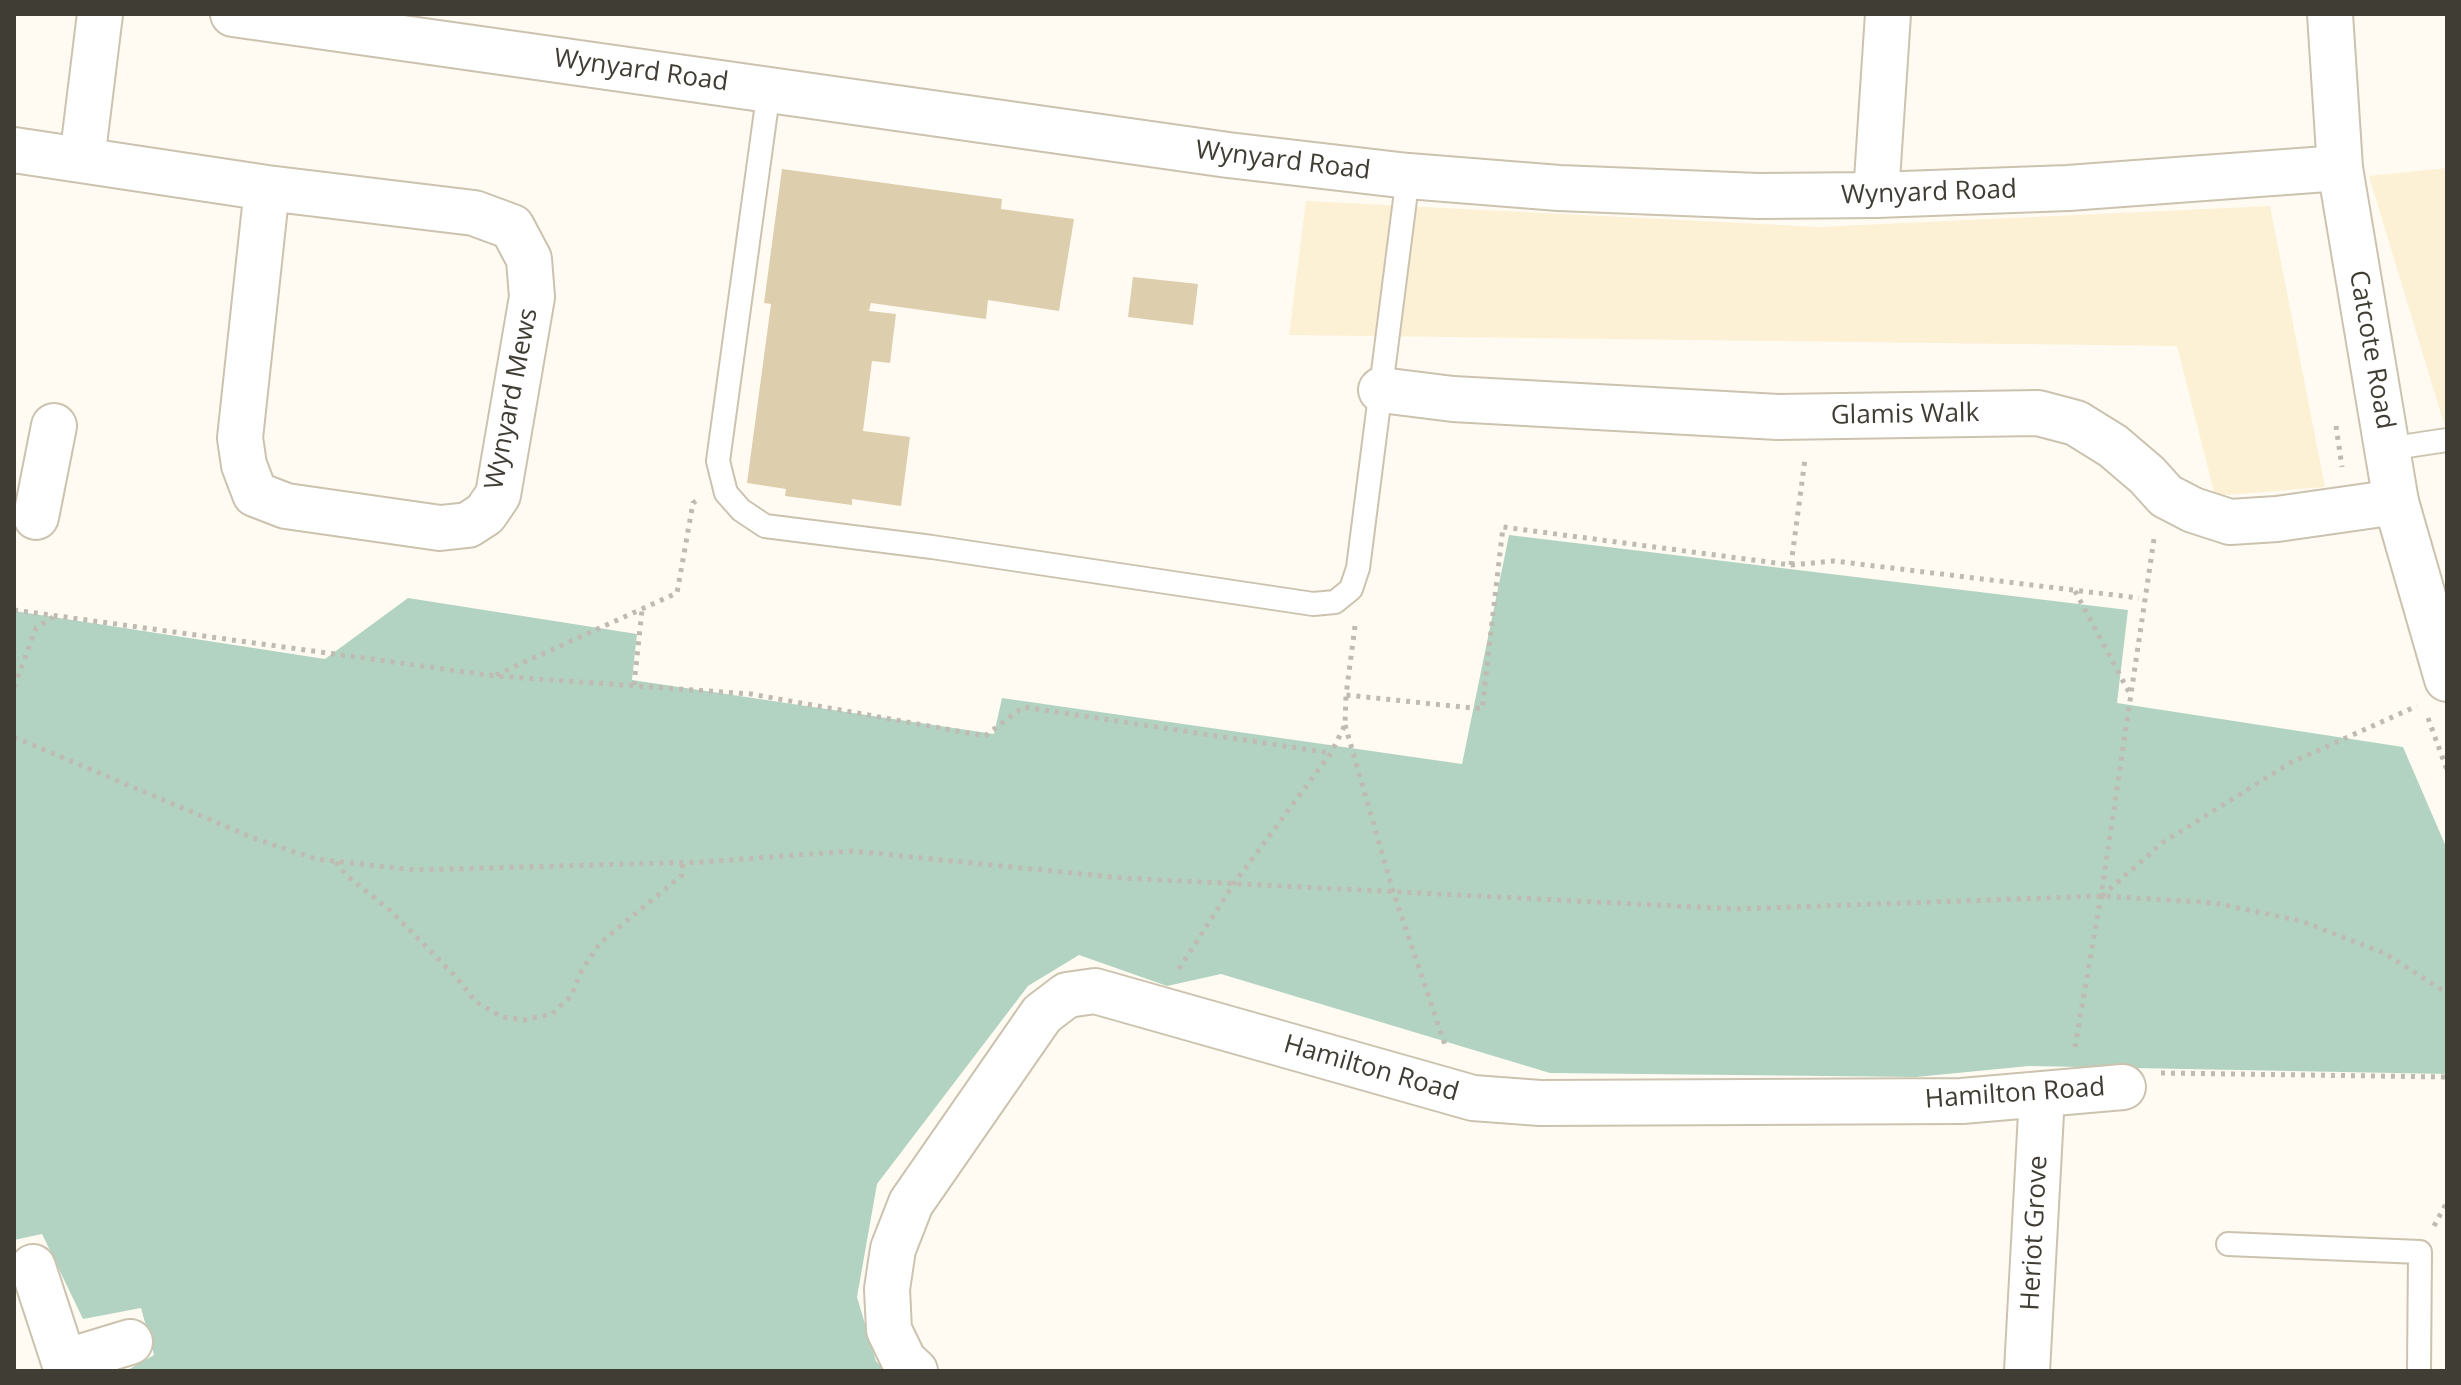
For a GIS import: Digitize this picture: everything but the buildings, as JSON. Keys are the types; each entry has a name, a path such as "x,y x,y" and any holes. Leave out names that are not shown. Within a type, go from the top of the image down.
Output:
{"street":[{"path":"82,160 100,14"},
{"name":"Wynyard Road","path":"233,14 1228,155 1408,176 1559,188 1758,196 1876,195 2068,188 2340,168"},
{"path":"1876,195 1888,14"},
{"name":"Catcote Road","path":"2330,14 2340,168 2396,502 2437,691"},
{"name":"Wynyard Mews","path":"14,150 267,188 474,213 512,227 529,259 532,297 498,495 485,514 468,525 440,528 286,506 255,494 244,465 240,438 267,188"},
{"name":"Glamis Walk","path":"1381,390 1453,399 1778,417 2038,413 2076,423 2113,446 2166,496 2193,510 2230,522 2277,519 2396,502"},
{"path":"36,517 38,450"},
{"name":"Hamilton Road","path":"915,1371 904,1361 889,1330 887,1289 893,1249 911,1203 1042,1014 1067,995 1095,991 1473,1098 1540,1103 1962,1101 2123,1087"},
{"name":"Heriot Grove","path":"2027,1371 2054,1094"},
{"path":"33,1267 66,1366 130,1342"}],"lane":[{"path":"769,89 718,461 726,493 741,510 765,526 1313,604 1335,602 1347,593 1358,568 1408,176"},
{"path":"2387,449 2447,440"},
{"path":"2228,1244 2420,1252 2419,1371"}],"path":[{"path":"1791,565 1811,416"},
{"path":"495,676 677,593 693,503 723,484"},
{"path":"2054,1094 2101,896 2154,538 2166,496"},
{"path":"1346,695 1482,709 1503,527 1791,565 1834,561 2139,598"},
{"path":"2075,591 2131,695"},
{"path":"1347,593 1358,609 1345,725 1393,891 1462,1095"},
{"path":"634,685 642,609"},
{"path":"14,610 495,676 751,694 985,736 1023,707 1331,753"},
{"path":"14,687 36,628 53,617"},
{"path":"2101,896 2162,843 2290,763 2437,691"},
{"path":"1155,1007 1235,882 1331,753 1345,725"},
{"path":"14,737 256,839 316,859 415,870 683,862 852,851 1122,878 1737,909 2101,896 2215,903 2301,921 2384,953 2447,993"},
{"path":"336,861 346,875 392,912 457,978 476,1002 502,1017 524,1020 552,1014 571,996 582,970 600,943 682,875 683,862"},
{"path":"2123,1087 2150,1073 2447,1077"}],"shaded area":[{"path":"2447,168 2447,434 2369,176"},
{"path":"1306,201 1819,227 2270,206 2325,487 2215,496 2177,346 1289,335"}],"green space":[{"path":"1509,535 2128,610 2117,703 2403,747 2447,849 2447,1074 2029,1066 1916,1077 1550,1073 1221,974 1167,986 1079,955 1028,986 877,1184 857,1297 876,1361 885,1371 126,1371 154,1355 141,1308 83,1319 42,1234 14,1240 14,611 325,659 408,598 637,634 632,680 994,734 1002,698 1462,764"}]}
